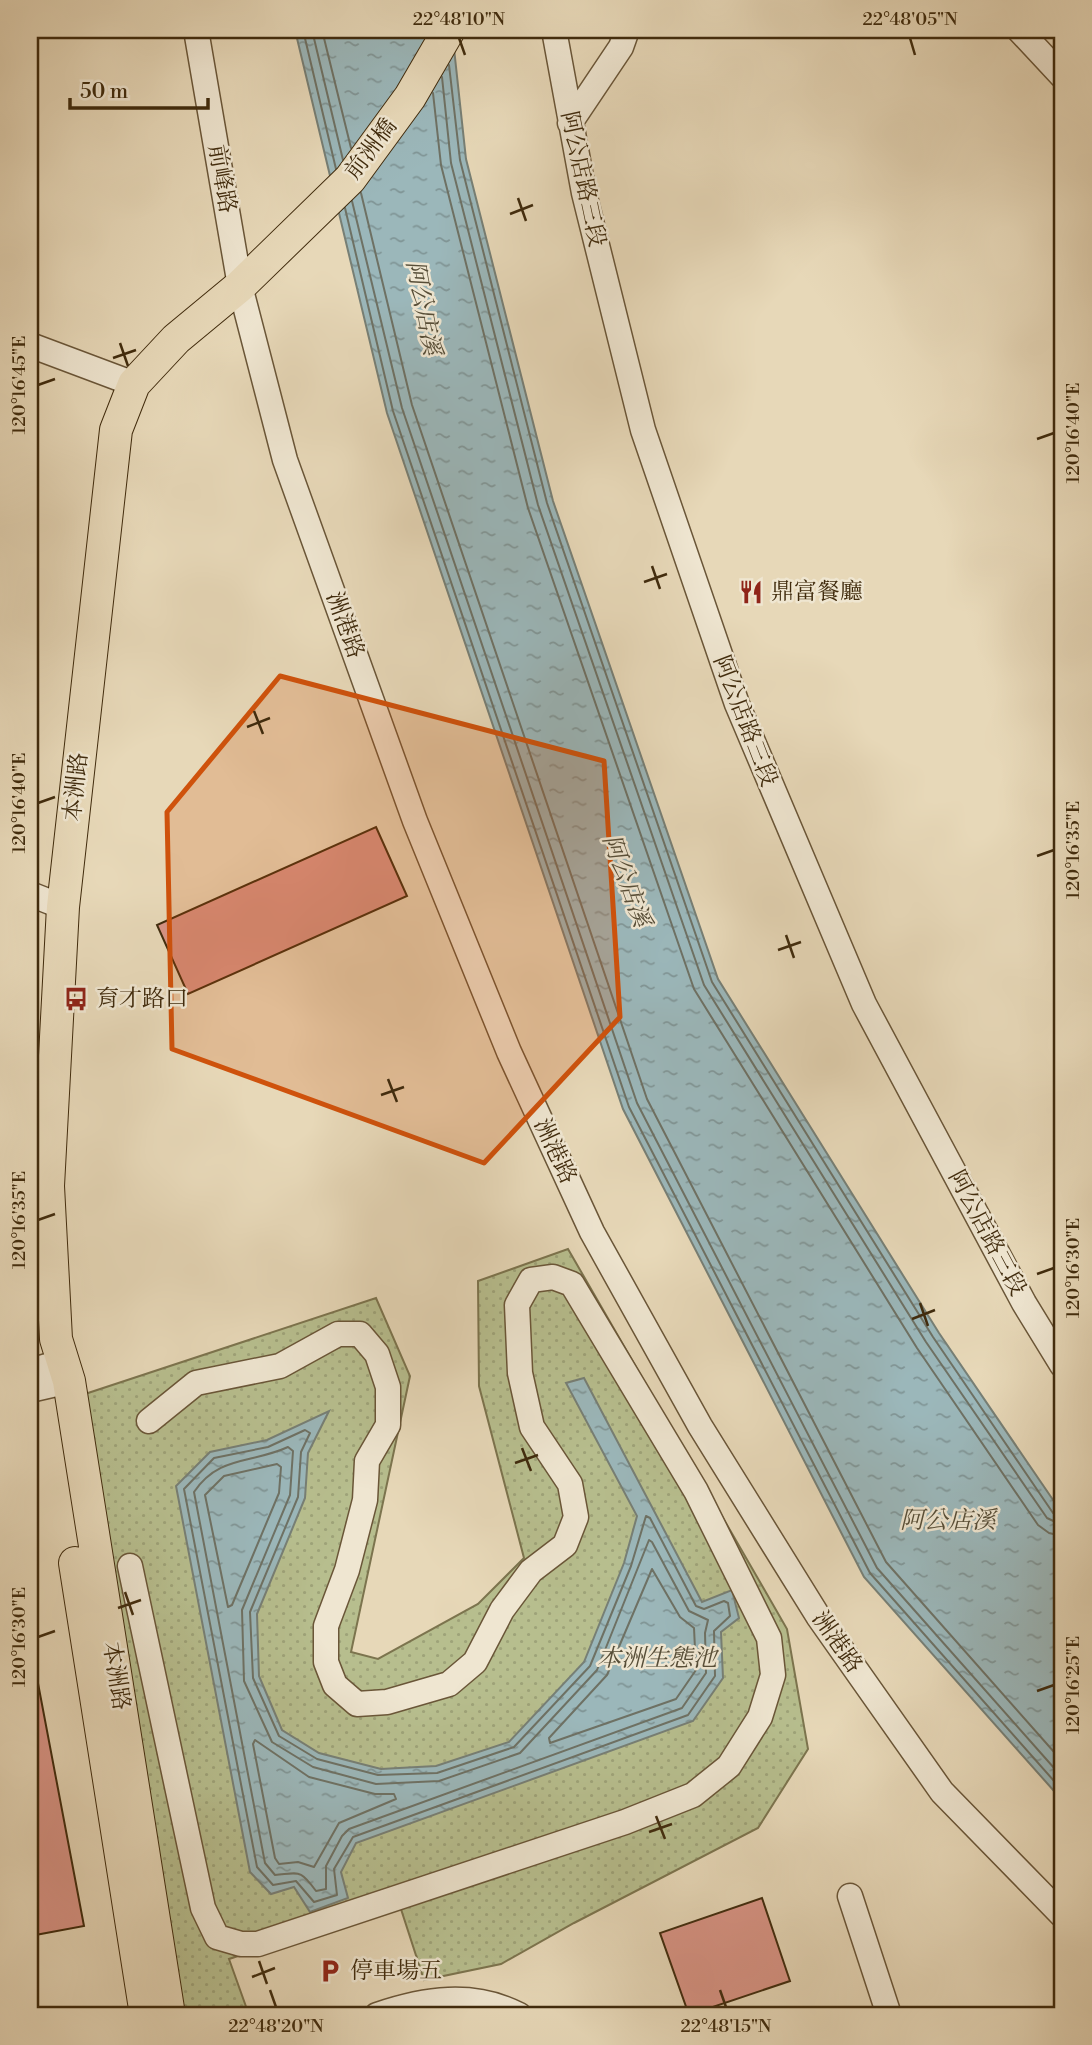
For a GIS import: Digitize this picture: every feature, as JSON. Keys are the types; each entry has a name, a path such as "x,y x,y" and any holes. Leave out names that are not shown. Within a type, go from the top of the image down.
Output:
{"main road":[{"name":"前洲橋","path":"240,286 350,178 410,97 449,30"},
{"name":"本洲路","path":"146,2015 49,1371 39,1188 62,915 116,430 134,384 176,339 240,286"},
{"name":"本洲路","path":"49,1371 169,2015"}],"street":[{"name":"前峰路","path":"196,30 240,286"},
{"name":"阿公店路三段","path":"555,30 583,193 643,430 703,612 742,717 864,1004 1024,1303 1062,1365"},
{"path":"570,123 621,47 627,30"},
{"path":"1019,30 1062,75"},
{"name":"洲港路","path":"240,286 285,460 415,821 509,1052 592,1232 699,1426 818,1616 942,1792 1062,1915"},
{"path":"30,345 134,384"},
{"path":"30,894 62,915"},
{"path":"30,912 62,915"},
{"path":"130,1566 203,1908 217,1937 241,1944 258,1944 612,1826 693,1795 729,1766 760,1717 773,1675 769,1639 696,1491 572,1284 553,1277 531,1280 517,1305 520,1373 532,1427 570,1484 576,1517 565,1545 531,1571 502,1610 475,1662 449,1684 387,1702 357,1704 335,1685 326,1662 326,1626 347,1570 365,1500 367,1461 388,1425 388,1387 377,1354 360,1334 338,1334 280,1366 195,1383 149,1420"},
{"path":"850,1896 889,2015"},
{"path":"377,2015 421,2001 465,1999 502,2006 519,2015"}],"highlighted area":[{"path":"280,676 604,761 620,1017 484,1163 172,1049 167,812"}],"green space":[{"path":"568,1249 787,1629 808,1749 758,1828 501,1964 424,1980 399,1903 229,1959 249,2015 183,2015 85,1394 376,1298 410,1376 351,1652 378,1659 478,1604 524,1558 479,1386 478,1281"}],"water":[{"name":"阿公店溪","path":"295,30 452,30 466,159 553,501 718,979 939,1333 1062,1513 1062,1800 864,1577 623,1109 387,413"},
{"name":"本洲生態池","path":"584,1378 702,1602 732,1590 739,1618 721,1632 723,1678 693,1721 356,1843 341,1872 348,1898 310,1912 294,1887 271,1894 250,1872 176,1486 210,1452 267,1440 329,1411 308,1453 305,1498 257,1614 259,1676 282,1730 319,1753 381,1769 436,1766 509,1742 584,1662 624,1563 637,1516 566,1383"}],"building":[{"path":"376,827 407,896 188,994 157,925"},
{"path":"37,1678 84,1926 30,1936 30,1679"},
{"path":"762,1898 790,1981 689,2015 660,1933"}],"place":[{"name":"鼎富餐廳","path":"751,592"},
{"name":"育才路口","path":"76,999"},
{"name":"停車場五","path":"330,1971"}]}
